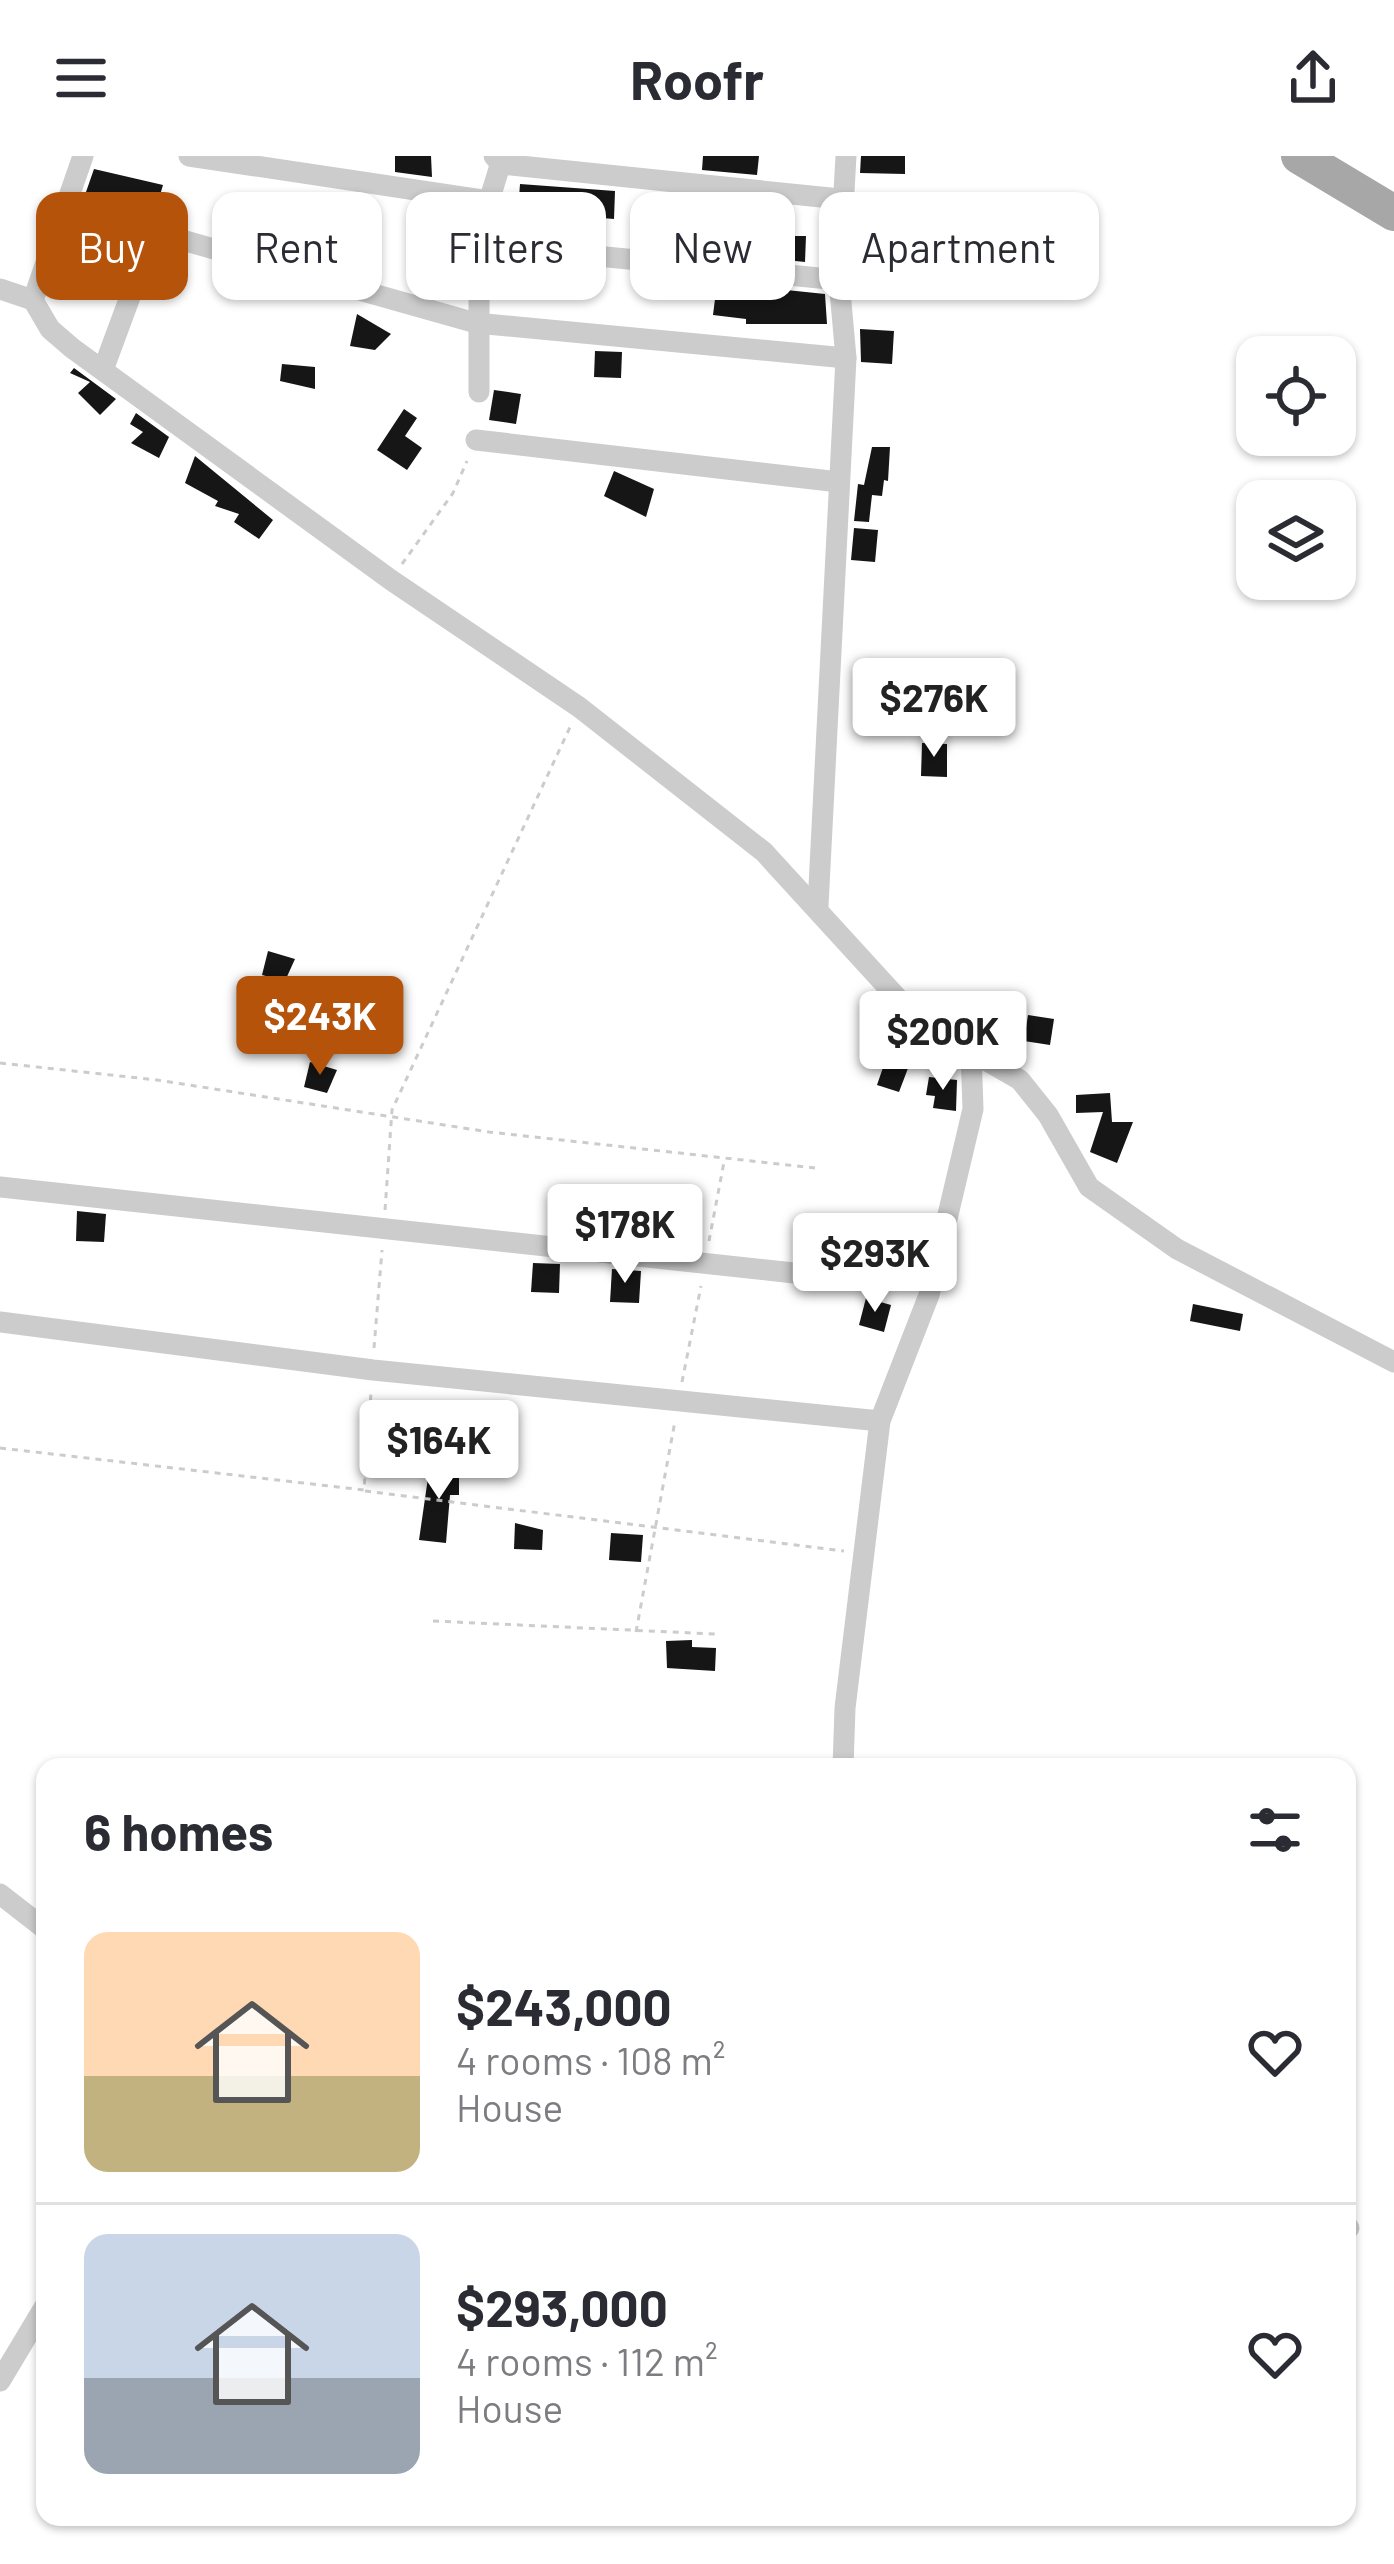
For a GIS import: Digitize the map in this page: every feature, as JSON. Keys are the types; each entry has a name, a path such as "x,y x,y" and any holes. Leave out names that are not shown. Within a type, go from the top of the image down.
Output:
{"main road":[{"path":"1299,156 1394,213"}],"street":[{"path":"73,192 82,156"},
{"path":"189,156 429,192"},
{"path":"841,192 846,156"},
{"path":"491,192 499,159 819,197"},
{"path":"188,242 476,323 846,358"},
{"path":"606,257 819,278"},
{"path":"0,289 33,300 50,329 103,370 391,580 579,707 764,852 902,1003 1020,1080 1048,1115 1089,1187 1177,1249 1394,1362"},
{"path":"33,300 36,292"},
{"path":"103,370 129,300"},
{"path":"479,300 479,392"},
{"path":"818,906 846,358 841,300"},
{"path":"476,440 839,482"},
{"path":"844,1758 861,1553 880,1420 929,1295 973,1109 971,1052"},
{"path":"0,1187 794,1273"},
{"path":"0,1322 373,1370 880,1420"},
{"path":"0,1894 36,1922"},
{"path":"0,2381 36,2321"}],"path":[{"path":"391,580 453,493 476,440"},
{"path":"0,1063 157,1081 489,1132 815,1168"},
{"path":"364,1490 861,1553"},
{"path":"433,1621 715,1634"}],"building":[{"path":"395,156 431,156 432,177 395,172"},
{"path":"703,156 759,156 757,175 702,170"},
{"path":"861,156 905,156 905,174 860,173"},
{"path":"94,169 163,185 161,192 86,192"},
{"path":"520,184 615,191 614,219 606,218 606,192 519,192"},
{"path":"795,236 806,236 805,262 795,261"},
{"path":"795,291 819,293 819,300 825,300 827,324 746,324 746,319 713,315 715,300 795,300"},
{"path":"357,314 391,334 375,350 350,346"},
{"path":"860,329 894,331 892,364 861,362"},
{"path":"595,351 622,352 621,378 594,377"},
{"path":"282,364 315,367 315,389 280,381"},
{"path":"74,368 116,399 100,415 78,393 90,382 70,373"},
{"path":"494,390 521,394 516,424 489,420"},
{"path":"404,409 417,418 405,436 422,448 407,470 377,450"},
{"path":"136,413 169,437 159,458 131,443 143,432 130,424"},
{"path":"872,447 890,447 888,481 884,480 882,496 872,495 869,522 854,521 858,484 864,485"},
{"path":"195,456 273,520 259,539 234,522 239,514 215,506 218,501 185,483"},
{"path":"614,471 654,489 646,517 604,496"},
{"path":"854,528 878,530 875,562 851,560"},
{"path":"922,743 947,744 947,777 921,776"},
{"path":"268,951 295,959 285,981 262,975"},
{"path":"1028,1015 1054,1019 1050,1045 1024,1041"},
{"path":"890,1047 913,1055 899,1092 877,1085"},
{"path":"310,1062 337,1070 327,1093 304,1087"},
{"path":"929,1077 957,1080 956,1111 933,1108 935,1096 926,1095"},
{"path":"1110,1093 1112,1122 1133,1122 1117,1163 1090,1152 1103,1112 1076,1113 1076,1095"},
{"path":"77,1211 106,1214 104,1242 76,1241"},
{"path":"533,1263 560,1264 559,1293 531,1292"},
{"path":"612,1269 641,1271 639,1303 610,1302"},
{"path":"866,1298 891,1305 884,1332 859,1325"},
{"path":"1193,1304 1243,1314 1240,1331 1190,1321"},
{"path":"430,1464 459,1467 459,1495 450,1495 446,1543 419,1540"},
{"path":"515,1523 543,1530 542,1550 514,1549"},
{"path":"611,1533 643,1535 641,1562 609,1560"},
{"path":"692,1640 692,1647 716,1648 715,1671 667,1668 666,1641"}]}
